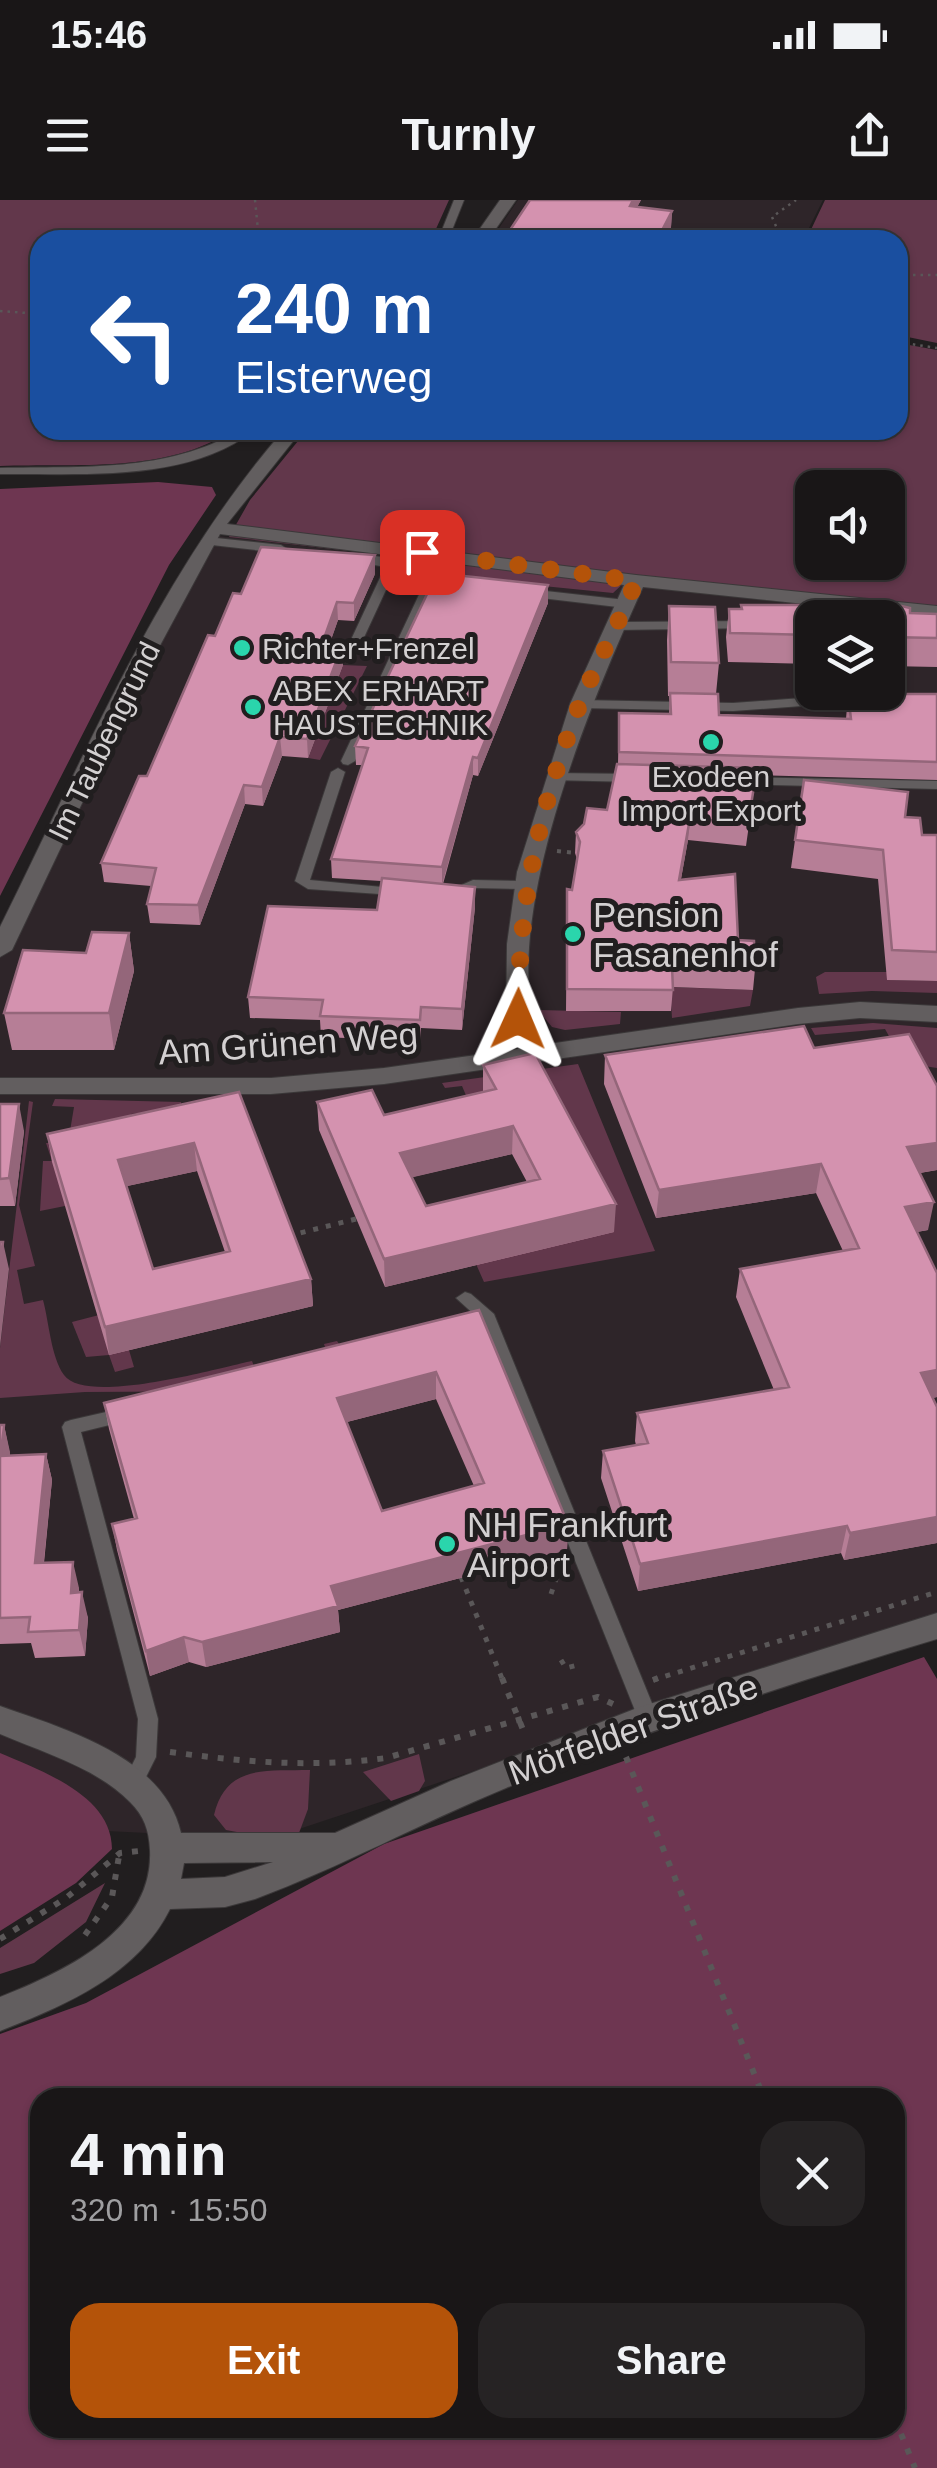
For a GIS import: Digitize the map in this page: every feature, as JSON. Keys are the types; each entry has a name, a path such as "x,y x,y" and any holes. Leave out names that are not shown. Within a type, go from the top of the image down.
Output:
{"street":[{"path":"487,230 508,200"},
{"name":"Im Taubengrund","path":"0,950 142,662 211,535 284,440"},
{"path":"211,535 937,612"},
{"path":"532,1053 518,1019 518,944 526,885 555,777 580,704 636,581"},
{"name":"Am Grünen Weg","path":"0,1086 270,1086 384,1076 860,1010 937,1014"},
{"name":"Mörfelder Straße","path":"160,1894 206,1897 275,1880 334,1847 648,1718 937,1626"},
{"path":"0,1720 106,1768 132,1785 158,1812 167,1848 160,1894 129,1938 80,1979 0,2014"},
{"name":"Mörfelder Straße","path":"167,1848 334,1847"}],"lane":[{"path":"447,230 459,200"},
{"path":"0,471 166,463 212,450 230,440"},
{"path":"211,535 390,563 348,658"},
{"path":"420,894 308,886 302,881 343,766 430,584 458,584"},
{"path":"514,591 626,604"},
{"path":"616,626 773,625"},
{"path":"580,704 733,707 795,702"},
{"path":"555,777 650,779"},
{"path":"727,780 937,785"},
{"path":"438,895 473,884 526,885"},
{"path":"465,1298 485,1314 648,1718"},
{"path":"132,1785 148,1748 148,1719 71,1427 141,1410"}],"path":[{"path":"255,200 258,230"},
{"path":"778,230 772,217 796,200"},
{"path":"908,275 937,275"},
{"path":"0,311 30,313"},
{"path":"908,344 937,348"},
{"path":"270,1240 368,1216"},
{"path":"551,1594 556,1579 549,1560 582,1551"},
{"path":"462,1578 520,1721"},
{"path":"148,1748 259,1764 355,1763 520,1721 937,1592"},
{"path":"561,1660 566,1668 582,1664"},
{"path":"598,1697 648,1718"},
{"path":"615,1731 760,2088"},
{"path":"0,1939 66,1898 120,1853 112,1897 102,1915 76,1943"},
{"path":"902,2438 915,2468"}],"shaded area":[{"path":"0,200 449,200 436,230 30,230 30,440 214,440 180,454 150,460 0,466"},
{"path":"518,200 823,200 808,230 498,230"},
{"path":"825,200 937,200 937,343 908,337 908,230 811,230"},
{"path":"908,345 937,350 937,623 905,619 905,600 795,600 795,604 626,581 613,593 414,573 420,559 229,537 250,500 299,440 908,440"},
{"path":"158,482 212,487 216,495 169,565 0,896 0,489"},
{"path":"211,535 795,604 795,710 905,710 905,617 937,621 937,1617 269,1839 106,1831 0,1757 0,950"},
{"path":"343,665 367,666 320,760 308,758"},
{"path":"825,972 887,972 888,980 937,981 937,993 819,994 816,977"},
{"path":"670,987 753,990 750,1006 672,1018"},
{"path":"538,1010 621,1012 620,1024 565,1030 552,1027"},
{"path":"873,1023 937,1028 937,1068 904,1063 885,1029 815,1035 811,1028"},
{"path":"578,1064 655,1251 484,1282 476,1264 613,1232 471,1107 462,1086 445,1088 442,1083"},
{"path":"55,1099 181,1102 182,1108 131,1114 129,1145 65,1206 40,1211 43,1161 52,1161 46,1143 68,1143 74,1107 52,1106"},
{"path":"29,1101 33,1102 19,1205 35,1266 17,1270 24,1304 43,1300 53,1349 64,1375 77,1384 124,1386 252,1361 257,1374 328,1357 324,1344 337,1341 344,1351 257,1391 85,1392 0,1398 0,1348"},
{"path":"99,1315 129,1350 134,1367 115,1372 109,1355 86,1357 72,1322"},
{"path":"924,1657 937,1679 937,2468 0,2468 0,2034 86,2003 384,1844"},
{"path":"0,1753 53,1777 87,1800 109,1830 112,1849 76,1883 0,1931"},
{"path":"419,1754 425,1781 419,1791 391,1801 363,1772"},
{"path":"310,1770 308,1809 299,1833 253,1835 226,1830 214,1815 220,1798 238,1779 264,1771"},
{"path":"105,1883 86,1922 34,1963 0,1974 0,1948"}],"building":[{"path":"530,200 633,200 630,206 672,211 662,230 510,230"},
{"path":"261,547 375,555 354,603 337,602 322,644 342,646 307,739 280,737 262,787 244,785 198,905 147,904 156,868 101,863 139,776 147,776 208,635 215,636 233,593 241,594"},
{"path":"437,573 548,585 478,758 473,757 442,867 331,859 368,748 355,746"},
{"path":"741,605 795,605 795,635 730,633 729,609 742,609"},
{"path":"669,606 715,607 719,663 671,662"},
{"path":"905,607 910,608 910,613 937,614 937,638 905,637"},
{"path":"670,693 718,694 719,715 851,719 850,710 905,710 905,694 937,694 937,762 619,752 619,713 671,714"},
{"path":"617,764 757,768 748,824 690,818 679,880 735,874 738,940 754,941 755,969 672,966 673,990 567,989 567,889 572,890 580,842 576,832 584,824 587,808 607,810"},
{"path":"804,780 908,792 905,817 920,818 922,835 937,835 937,952 892,950 883,850 795,840"},
{"path":"382,878 475,887 462,1009 421,1007 420,1020 320,1016 323,1000 248,997 268,906 377,910"},
{"path":"92,932 129,933 109,1013 4,1013 23,950 86,953"},
{"path":"804,1026 814,1048 909,1034 937,1086 937,1143 907,1147 934,1202 905,1207 937,1273 937,1370 921,1373 937,1407 937,1517 850,1533 847,1526 640,1564 603,1451 648,1443 637,1413 789,1387 740,1269 859,1248 821,1164 659,1190 605,1055"},
{"path":"535,1053 616,1204 384,1259 317,1102 372,1090 384,1115 496,1089 483,1065","holes":["513,1126 540,1179 426,1206 400,1153"]},
{"path":"239,1092 311,1279 105,1327 47,1134","holes":["194,1143 230,1251 153,1269 118,1160"]},
{"path":"0,1104 19,1104 9,1178 0,1179"},
{"path":"479,1310 568,1524 331,1586 338,1606 202,1642 184,1637 146,1651 112,1524 137,1518 104,1403","holes":["436,1372 484,1483 382,1511 337,1398"]},
{"path":"0,1425 4,1425 1,1456 46,1454 35,1563 73,1562 71,1593 82,1592 79,1630 28,1632 30,1617 0,1618"}],"place":[{"name":"Richter+Frenzel","path":"242,648"},
{"name":"ABEX ERHART HAUSTECHNIK","path":"253,707"},
{"name":"Exodeen Import Export","path":"711,742"},
{"name":"Pension Fasanenhof","path":"573,934"},
{"name":"NH Frankfurt Airport","path":"447,1544"}],"route":[{"path":"422,552 636,581 580,704 534,849 518,944 518,1019"}]}
